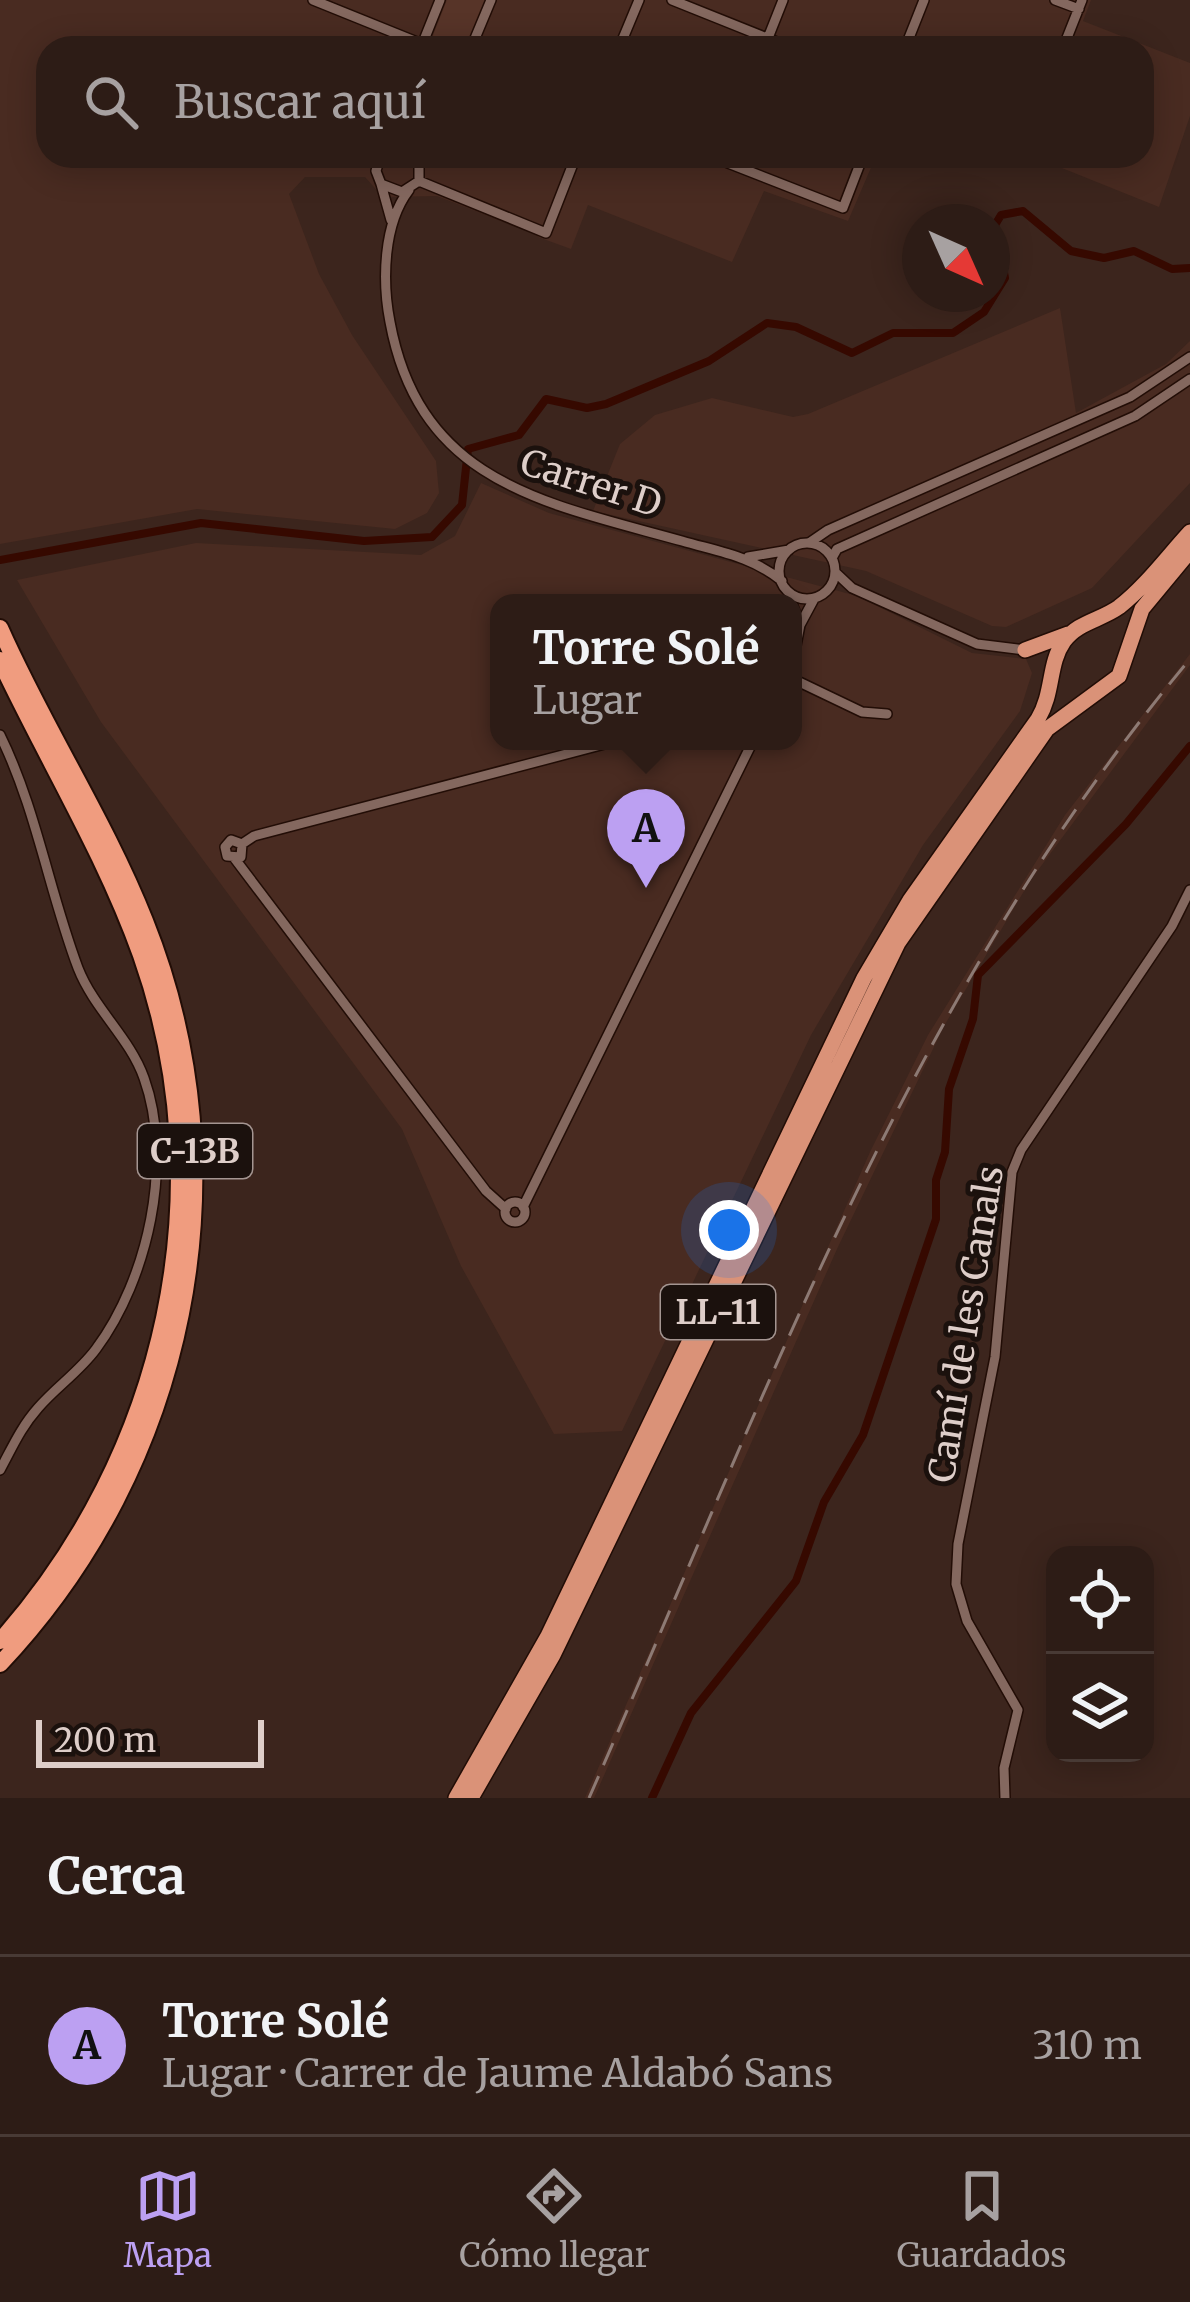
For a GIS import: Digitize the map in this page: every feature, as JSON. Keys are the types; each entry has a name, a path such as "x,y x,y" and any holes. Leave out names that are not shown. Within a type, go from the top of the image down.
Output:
{"highway":[{"path":"1025,650 1102,619 1139,589 1190,532"},
{"name":"LL-11","path":"471,1798 562,1638 898,943 1038,740 1064,713 1119,676 1142,609 1190,551"},
{"path":"1102,619 1123,629 1131,643"},
{"name":"C-13B","path":"0,628 131,890 158,956 184,1056 196,1172 186,1298 166,1381 140,1452 81,1563 0,1664"},
{"name":"LL-11","path":"456,1798 548,1636 864,978 919,887 1038,719 1071,633"},
{"path":"1025,650 1054,673 1066,692 1090,698"},
{"name":"C-13B","path":"0,660 140,952 166,1048 179,1161 171,1287 139,1412 85,1527 0,1640"}],"street":[{"path":"314,0 398,36"},
{"path":"425,36 440,0"},
{"path":"476,36 491,0"},
{"path":"624,36 639,0"},
{"path":"672,0 751,36"},
{"path":"769,36 783,0"},
{"path":"910,36 924,0"},
{"path":"1055,0 1080,5 1068,36"},
{"name":"Carrer D","path":"377,168 392,224 388,310 400,368 422,412 466,461 522,494 748,556 782,581"},
{"path":"420,168 421,176"},
{"path":"382,184 394,192 409,190 424,168"},
{"path":"421,176 546,233 571,168"},
{"path":"744,168 843,208 858,168"},
{"name":"Carrer D","path":"392,224 409,190"},
{"path":"788,594 781,564 789,550 1154,384 1190,357"},
{"path":"809,543 835,553 1168,398 1190,379"},
{"path":"1080,419 1088,437"},
{"path":"962,472 970,488"},
{"path":"823,532 835,553 835,572 826,591"},
{"name":"Carrer D","path":"748,556 789,550"},
{"path":"835,572 852,588 977,644 1025,650"},
{"path":"802,600 852,588"},
{"path":"802,621 814,598"},
{"path":"802,683 862,712 887,715"},
{"path":"0,735 27,789 42,858 86,986 142,1070 151,1097 154,1163 144,1247 104,1338 14,1438 0,1470"},
{"path":"582,750 254,836 242,844 231,840 225,847 486,1191 516,1222 524,1216 524,1207 749,750"},
{"name":"Camí de les Canals","path":"1005,1798 1004,1768 1018,1710 964,1613 956,1574 995,1357 1012,1172 1021,1150 1168,933 1190,890"}],"shaded area":[{"path":"0,0 1091,0 1083,21 1121,36 36,36 36,168 871,168 848,221 764,191 732,262 588,205 571,249 538,237 534,228 511,225 437,196 383,197 365,177 305,177 289,194 319,274 352,335 436,461 439,493 427,513 395,529 197,509 0,544"},
{"path":"447,0 485,0 471,36 433,36"},
{"path":"1154,49 1190,63 1190,116 1159,207 1062,168 1154,168"},
{"path":"1060,308 1076,413 1166,364 1190,341 1190,483 1092,588 1006,627 992,626 866,571 593,511 620,444 655,415 712,398 793,417 808,414"},
{"path":"481,483 549,513 857,596 972,653 1026,659 1032,673 1020,711 923,845 811,1035 622,1431 554,1434 461,1266 402,1129 101,722 17,580 196,543 421,555 455,536"},
{"path":"1190,654 1190,665 1030,881 944,1026 837,1249 594,1798 585,1798 870,1152 928,1035 1065,815"}],"waterway":[{"path":"0,560 201,523 364,541 432,537 462,505 468,449 519,435 546,399 587,408 606,404 709,361 767,323 796,327 852,353 893,333 953,333 984,312 1005,278 995,225 1001,215 1023,211 1071,251 1104,258 1134,251 1172,269 1190,268"},
{"path":"652,1798 691,1713 796,1581 824,1502 863,1435 936,1219 936,1180 945,1152 949,1089 973,1019 978,975 1126,824 1190,746"}],"railway":[{"path":"589,1798 782,1353 923,1062 1003,922 1091,787 1190,659"}],"place":[{"name":"Torre Solé","path":"646,888"}]}
